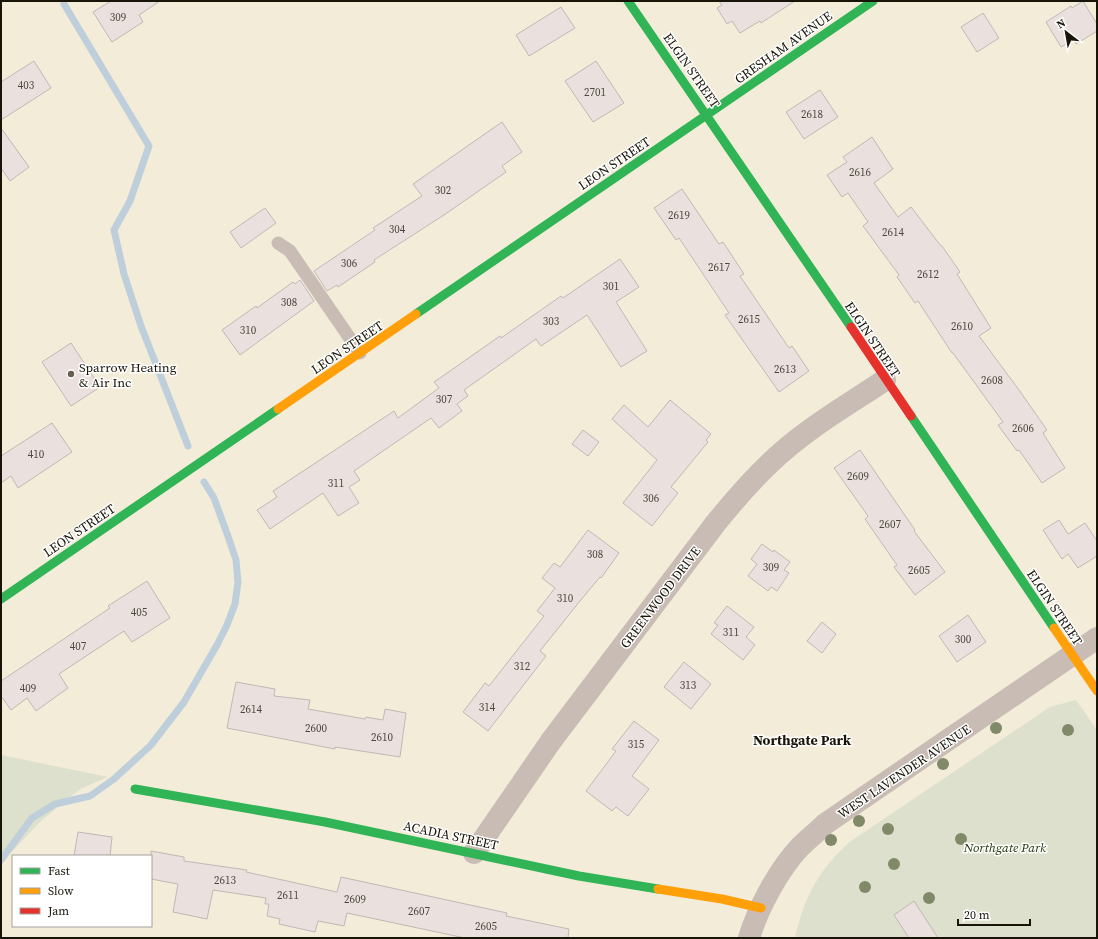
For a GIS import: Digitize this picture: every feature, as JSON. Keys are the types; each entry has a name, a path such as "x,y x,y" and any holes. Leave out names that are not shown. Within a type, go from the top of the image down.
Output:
{"street":[{"name":"ELGIN STREET","path":"628,1 707,115 1097,691"},
{"name":"GRESHAM AVENUE","path":"707,115 873,1"},
{"name":"LEON STREET","path":"1,600 707,115"},
{"name":"GREENWOOD DRIVE","path":"474,853 551,741 714,524 740,493 771,462 800,437 885,380"},
{"name":"WEST LAVENDER AVENUE","path":"749,938 761,908 781,871 800,846 826,824 1097,638"},
{"name":"ACADIA STREET","path":"135,789 325,822 579,876 722,899 761,908"}],"lane":[{"path":"278,243 290,251 360,353"}],"green space":[{"name":"Northgate Park","path":"1076,700 1097,730 1097,938 795,938 803,909 814,885 830,862 851,841 1050,707"},
{"path":"1,755 108,777 80,789 41,821 1,863"}],"building":[{"path":"111,1 160,1 139,15 143,22 112,42 93,12"},
{"path":"719,1 795,1 761,23 760,21 740,33 732,21 727,24 717,8 722,5"},
{"path":"1083,1 1097,24 1097,31 1076,44 1074,40 1061,47 1046,22 1071,6 1072,8"},
{"path":"561,7 575,28 529,56 516,35"},
{"path":"983,13 999,38 977,52 961,27"},
{"path":"34,61 51,88 1,120 1,82"},
{"path":"596,61 624,103 593,122 565,81"},
{"path":"820,90 838,117 804,139 786,112"},
{"path":"502,122 522,152 502,166 506,172 444,215 374,260 375,262 338,287 337,285 327,291 314,271 375,230 373,228 422,196 413,184"},
{"path":"1,128 29,167 10,181 1,168"},
{"path":"872,137 893,169 874,183 898,217 911,207 942,246 960,272 957,274 991,328 979,336 1047,430 1043,433 1065,468 1042,483 1019,450 1017,451 998,425 1003,422 952,353 918,301 915,303 897,277 899,275 863,226 868,222 848,193 842,197 827,175 847,162 843,157"},
{"path":"682,189 719,244 723,242 744,274 740,276 789,348 792,346 809,371 779,392 725,315 729,313 679,238 676,240 654,208"},
{"path":"265,208 276,223 241,248 230,232"},
{"path":"620,259 639,287 616,302 647,351 621,367 587,315 541,346 536,339 464,390 468,396 457,404 462,411 439,428 431,418 354,471 360,480 349,487 359,503 338,516 323,493 270,529 257,510 277,497 273,491 394,411 398,418 439,388 434,382 500,336 501,338 561,296 563,298"},
{"path":"300,280 314,301 240,355 222,330 256,306 257,308 293,282 295,284"},
{"name":"Sparrow Heating & Air Inc","path":"71,343 100,387 71,406 42,362"},
{"path":"670,400 711,434 706,440 708,442 671,487 678,493 652,526 623,503 657,460 612,419 624,405 648,427"},
{"path":"52,423 72,452 18,488 11,476 1,483 1,456"},
{"path":"583,430 599,442 588,456 572,444"},
{"path":"860,450 915,530 914,531 945,572 915,595 894,567 897,565 865,519 868,516 834,468"},
{"path":"1059,520 1068,534 1085,523 1097,541 1097,556 1078,568 1068,554 1062,559 1043,530"},
{"path":"588,530 619,553 601,578 600,577 540,651 546,656 488,731 463,712 485,683 489,686 544,616 537,611 555,588 542,578 554,563 560,567"},
{"path":"762,544 773,552 774,550 790,562 784,570 789,573 777,591 771,587 768,591 748,576 757,564 751,559"},
{"path":"147,581 170,618 132,642 124,631 59,674 68,688 36,711 27,698 11,710 1,696 1,681 110,608 108,606"},
{"path":"727,606 754,627 746,637 755,645 743,660 711,634 718,625 714,623"},
{"path":"968,615 986,642 957,662 939,636"},
{"path":"822,622 836,634 822,653 807,641"},
{"path":"684,662 711,684 691,709 664,687"},
{"path":"236,682 275,689 274,696 310,700 308,709 365,719 366,717 383,720 385,709 406,713 400,757 335,747 335,749 227,728"},
{"path":"634,721 659,740 632,776 649,789 628,816 616,807 612,811 586,791 616,751 612,749"},
{"path":"78,832 112,837 110,855 74,855"},
{"path":"151,851 184,857 184,861 247,870 246,872 337,892 341,877 507,913 506,916 569,929 568,938 465,938 347,913 344,926 318,921 315,932 279,924 280,919 267,916 269,904 265,904 266,898 213,890 207,919 173,912 178,884 152,879"},
{"path":"914,901 938,938 909,938 894,915"}],"waterway":[{"path":"64,4 149,146 130,201 114,230 124,274 141,326 188,446"},
{"path":"1,860 32,818 55,804 90,796 114,779 151,745 184,702 217,645 235,604 238,582 236,560 229,539 214,498 204,482"}],"traffic: fast":[{"path":"628,1 851,327"},
{"path":"416,314 873,1"},
{"path":"1,599 278,409"},
{"path":"911,416 1054,628"},
{"path":"135,789 325,822 579,876 658,889"}],"traffic: slow":[{"path":"278,409 416,314"},
{"path":"1054,628 1097,691"},
{"path":"658,889 722,899 761,908"}],"traffic: jam":[{"path":"851,327 911,416"}],"place":[{"name":"Sparrow Heating & Air Inc","path":"71,374"}],"district":[{"name":"Northgate Park","path":"802,740"}]}
